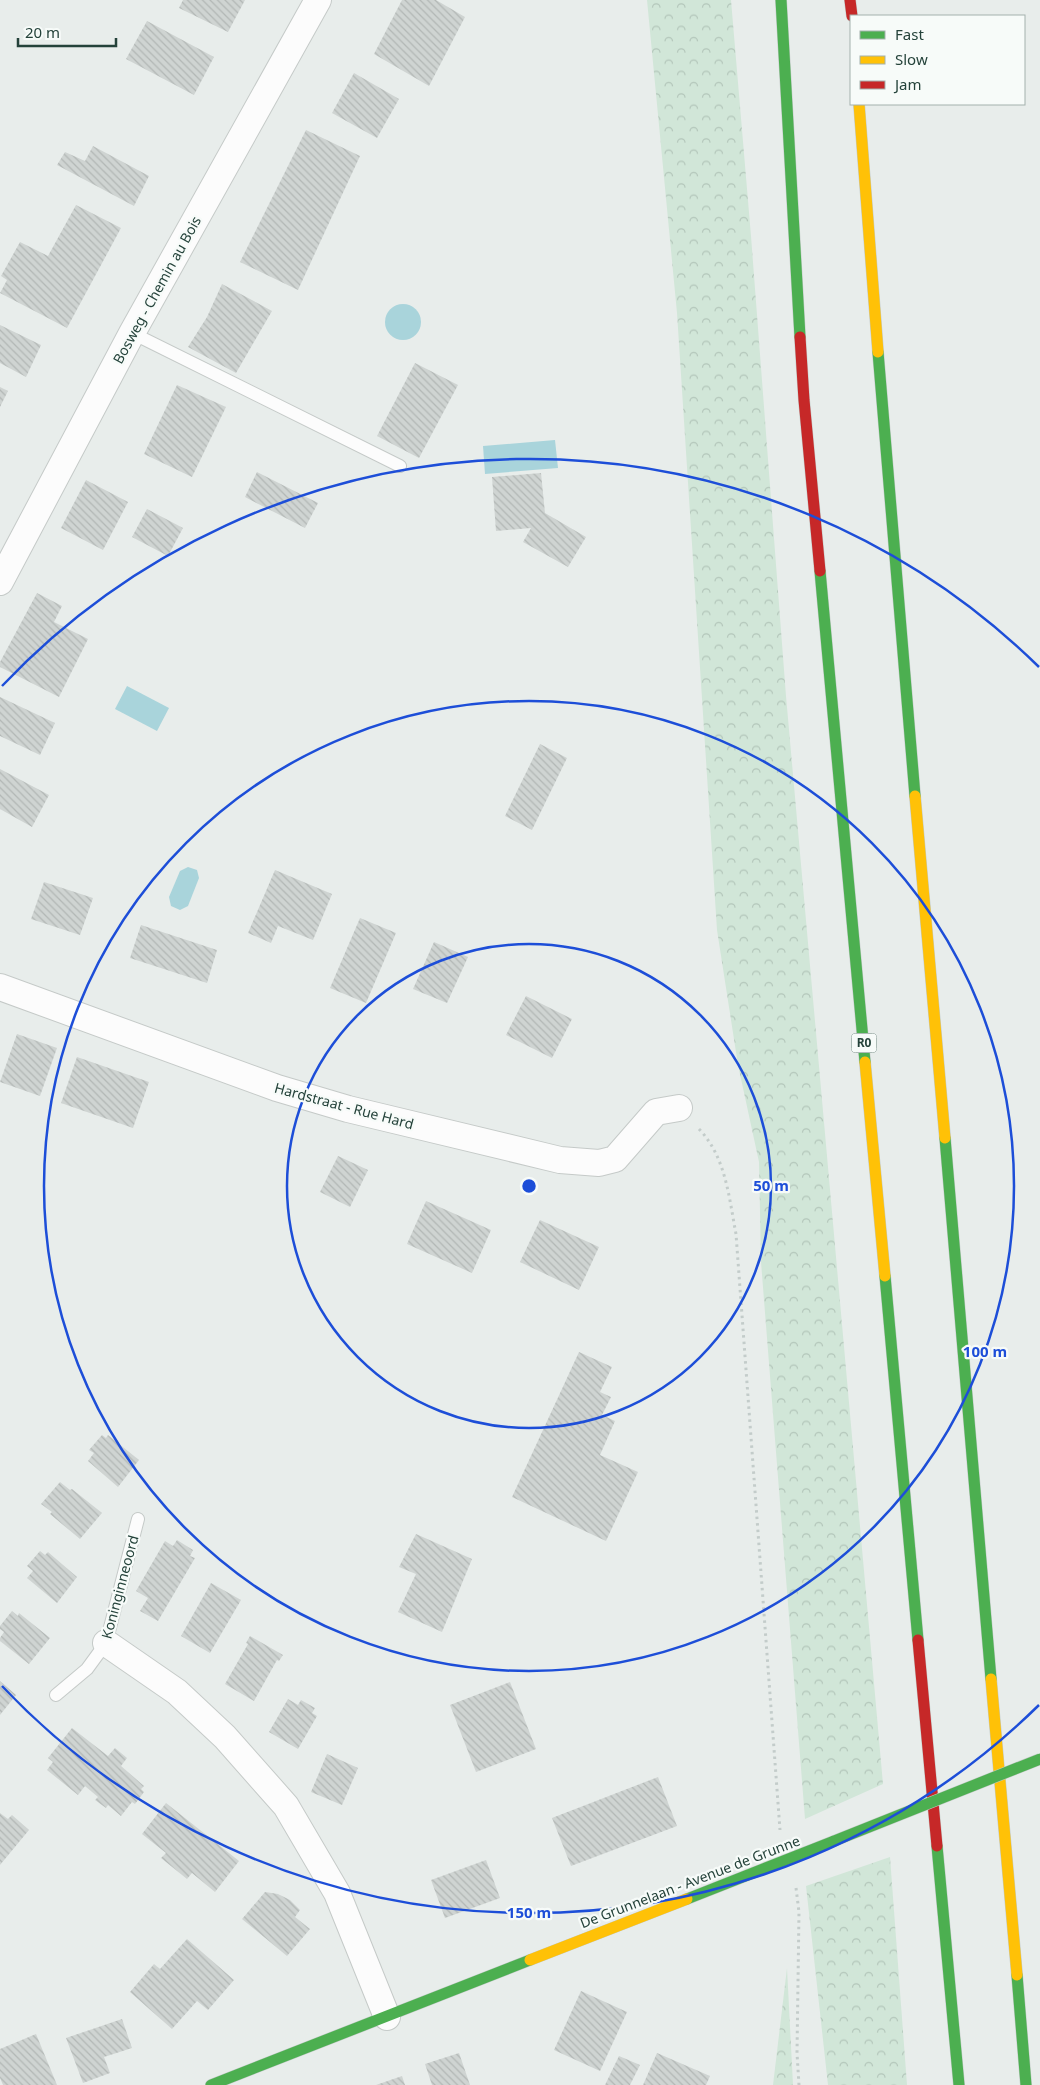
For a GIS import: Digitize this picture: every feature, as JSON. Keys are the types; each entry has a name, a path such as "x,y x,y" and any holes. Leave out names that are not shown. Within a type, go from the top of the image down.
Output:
{"main road":[{"name":"R0","path":"781,0 804,400 959,2085"},
{"path":"850,0 852,15"},
{"path":"858,105 881,395 1026,2085"},
{"name":"De Grunnelaan - Avenue de Grunne","path":"210,2085 1040,1759"}],"street":[{"name":"Bosweg - Chemin au Bois","path":"0,582 132,333 318,0"},
{"name":"Hardstraat - Rue Hard","path":"0,987 277,1088 348,1109 560,1160 600,1163 615,1159 656,1112 679,1108"},
{"path":"106,1643 177,1692 224,1737 286,1806 337,1893 387,2017"}],"lane":[{"path":"132,333 400,466"},
{"name":"Koninginneoord","path":"56,1695 86,1669 106,1643 138,1518"}],"path":[{"path":"679,1108 708,1139 720,1164 724,1173 736,1234 780,1833"},
{"path":"796,1886 799,1912 797,2054 799,2085"}],"green space":[{"path":"647,0 731,0 786,696 883,1784 805,1819 761,1262 759,1162 738,1065 717,930 677,313"},
{"path":"890,1857 907,2085 828,2085 806,1886"},
{"path":"787,1968 793,2085 773,2085"}],"water":[{"path":"403,304 415,310 421,322 415,334 403,340 391,334 385,322 391,310"},
{"path":"555,440 558,468 485,474 483,446"},
{"path":"127,686 169,708 157,731 115,709"},
{"path":"188,867 197,870 199,878 188,906 180,910 171,906 169,897 180,871"}],"building":[{"path":"183,0 245,0 228,32 179,8"},
{"path":"402,0 436,0 465,17 429,86 374,54"},
{"path":"147,21 214,57 194,95 126,59"},
{"path":"354,73 399,99 377,138 332,113"},
{"path":"306,130 360,156 298,290 240,262"},
{"path":"93,146 149,176 134,206 57,165 65,152 85,161"},
{"path":"76,205 121,228 67,328 0,293 7,280 1,276 20,242 48,256"},
{"path":"222,284 272,311 236,373 188,347 207,317"},
{"path":"0,325 41,345 26,377 0,363"},
{"path":"415,363 458,385 419,458 377,436"},
{"path":"177,385 226,407 192,477 144,454"},
{"path":"0,387 8,391 0,407"},
{"path":"257,472 318,503 305,528 245,497"},
{"path":"541,473 545,513 586,537 568,567 523,542 531,528 496,531 492,477"},
{"path":"86,480 128,502 103,550 61,528"},
{"path":"147,509 183,528 168,556 132,537"},
{"path":"37,593 62,606 54,622 88,639 59,697 0,667 0,662"},
{"path":"0,697 55,723 40,755 0,736"},
{"path":"540,744 567,758 532,830 505,816"},
{"path":"0,769 49,795 32,827 0,809"},
{"path":"275,870 332,894 313,940 278,926 271,943 248,933"},
{"path":"44,882 93,898 80,935 31,919"},
{"path":"360,918 396,933 366,1003 330,988"},
{"path":"141,925 217,950 207,983 130,958"},
{"path":"434,942 468,957 447,1003 413,989"},
{"path":"526,996 572,1019 552,1058 506,1035"},
{"path":"17,1034 57,1048 40,1096 0,1082"},
{"path":"77,1057 149,1082 133,1128 61,1103"},
{"path":"338,1156 368,1170 350,1207 320,1192"},
{"path":"426,1201 491,1230 472,1273 407,1244"},
{"path":"540,1220 599,1247 579,1290 520,1262"},
{"path":"579,1352 612,1367 600,1392 611,1397 602,1415 615,1421 600,1455 638,1472 606,1541 512,1497"},
{"path":"102,1435 106,1438 108,1435 139,1460 118,1487 88,1461 94,1453 89,1450"},
{"path":"60,1482 102,1513 80,1539 41,1504"},
{"path":"416,1534 472,1559 442,1632 398,1612 416,1574 399,1567"},
{"path":"177,1540 193,1550 190,1556 195,1558 158,1621 140,1611 148,1598 136,1591 165,1541 173,1546"},
{"path":"40,1551 45,1555 48,1552 77,1577 57,1603 27,1578 33,1571 27,1566"},
{"path":"211,1583 241,1600 210,1653 181,1636"},
{"path":"12,1611 18,1616 19,1613 50,1638 29,1664 0,1641 4,1632 0,1629 0,1626"},
{"path":"250,1636 283,1655 279,1661 277,1660 254,1701 225,1684 248,1644 246,1643"},
{"path":"0,1681 16,1695 0,1715"},
{"path":"510,1682 536,1749 476,1772 450,1705"},
{"path":"288,1699 298,1705 301,1700 315,1708 312,1713 317,1716 298,1749 269,1732"},
{"path":"72,1728 108,1756 115,1748 127,1758 121,1766 144,1786 141,1789 144,1792 135,1804 132,1802 121,1816 108,1805 106,1808 95,1800 98,1797 85,1786 78,1795 47,1770 53,1762 48,1758"},
{"path":"327,1754 358,1768 342,1805 311,1792"},
{"path":"658,1777 677,1826 571,1866 552,1818"},
{"path":"166,1803 239,1861 215,1892 192,1873 187,1879 161,1858 166,1853 142,1834"},
{"path":"0,1813 8,1819 12,1815 29,1830 0,1865"},
{"path":"486,1860 500,1898 445,1918 431,1880"},
{"path":"265,1892 278,1894 290,1900 300,1910 295,1917 310,1929 287,1956 242,1919"},
{"path":"187,1939 234,1980 208,2010 197,2001 172,2029 130,1992 154,1964 160,1969"},
{"path":"581,1991 627,2012 600,2071 554,2050"},
{"path":"122,2019 132,2048 104,2057 110,2073 83,2083 66,2038"},
{"path":"36,2034 57,2085 3,2085 0,2078 0,2049"},
{"path":"459,2053 470,2085 432,2085 425,2064"},
{"path":"657,2053 710,2076 706,2085 643,2085"},
{"path":"619,2056 640,2065 630,2085 605,2085"},
{"path":"402,2076 405,2085 376,2085"}],"traffic: fast":[{"path":"781,0 800,337"},
{"path":"878,352 915,796"},
{"path":"820,571 865,1062"},
{"path":"945,1138 991,1679"},
{"path":"885,1276 918,1640"},
{"path":"834,1841 1040,1759"},
{"path":"687,1899 834,1841"},
{"path":"937,1846 959,2085"},
{"path":"211,2085 530,1960"},
{"path":"1017,1975 1026,2085"}],"traffic: slow":[{"path":"859,105 878,352"},
{"path":"915,796 945,1138"},
{"path":"865,1062 885,1276"},
{"path":"991,1679 1017,1975"},
{"path":"530,1960 687,1899"}],"traffic: jam":[{"path":"850,0 852,15"},
{"path":"800,337 820,571"},
{"path":"918,1640 937,1846"}]}
